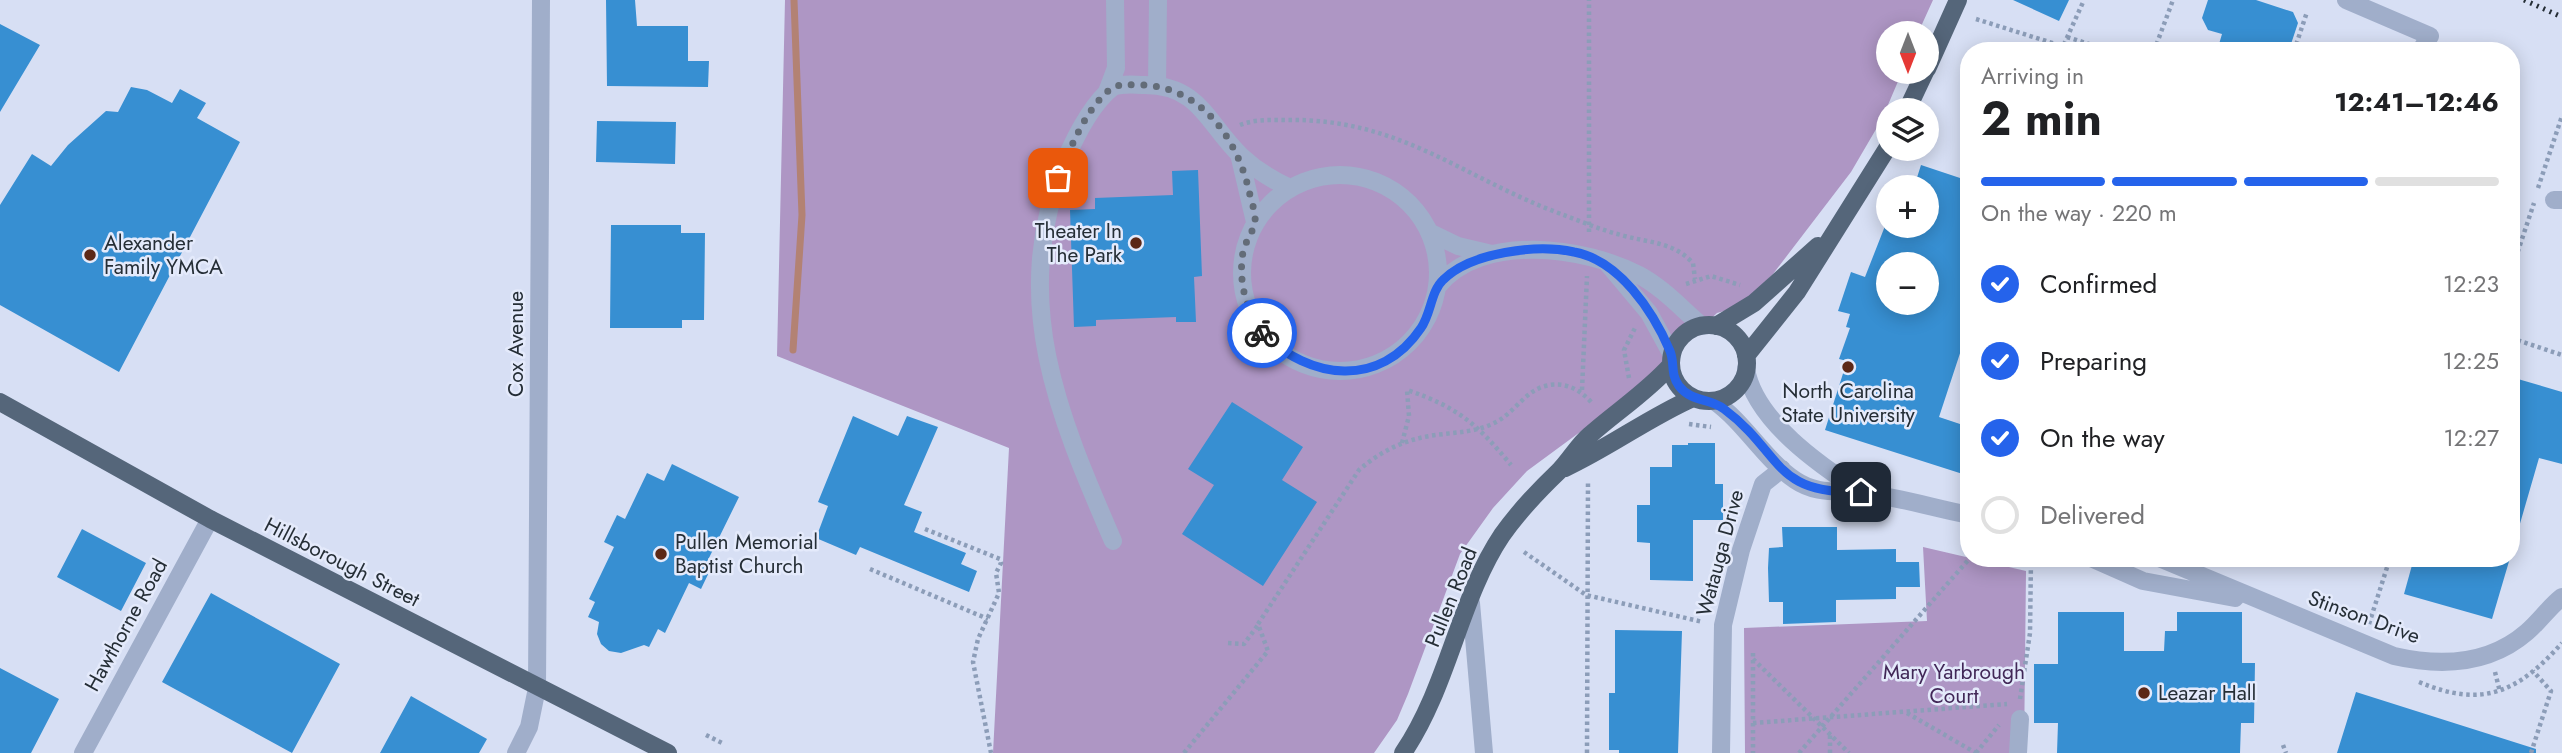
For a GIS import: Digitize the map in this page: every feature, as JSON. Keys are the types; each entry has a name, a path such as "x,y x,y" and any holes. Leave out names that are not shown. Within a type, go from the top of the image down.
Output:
{"main road":[{"path":"1939,42 1958,0"},
{"path":"1832,234 1754,303 1709,326 1682,336 1671,360 1677,384 1693,398 1714,401 1735,390 1746,363 1797,292 1879,161"},
{"path":"1709,326 1736,336 1746,363"},
{"name":"Pullen Road","path":"1403,753 1438,689 1471,603 1501,536 1536,492 1559,471 1587,437 1639,395 1671,360"},
{"name":"Pullen Road","path":"1559,471 1598,452 1653,415 1693,398"},
{"name":"Hillsborough Street","path":"0,402 210,519 668,753"}],"street":[{"name":"Cox Avenue","path":"516,753 529,727 537,688 541,0"},
{"path":"1113,541 1077,458 1056,393 1040,328 1039,275 1044,234 1058,178 1071,147 1107,92 1116,68 1115,0"},
{"path":"1157,85 1158,0"},
{"path":"2346,0 2421,42"},
{"path":"1107,92 1118,85 1157,85 1192,99 1204,109 1238,154 1260,173 1290,188"},
{"path":"1238,154 1255,222"},
{"path":"1343,175 1369,180 1404,201 1429,232 1437,258 1437,286 1422,327 1408,344 1391,358 1356,370 1336,371 1308,366 1275,346 1261,332 1247,308 1241,281 1243,253 1255,222 1269,205 1290,188 1316,178 1343,175"},
{"path":"1429,232 1458,246 1492,254 1558,250 1587,255 1651,282 1709,326"},
{"path":"1437,286 1453,272 1492,254"},
{"path":"1607,263 1649,313 1671,360"},
{"path":"1746,363 1769,415 1803,453 1861,492"},
{"path":"1714,401 1735,418 1782,469 1808,487 1831,494 1861,492 1960,513"},
{"name":"Watauga Drive","path":"1721,748 1723,625 1741,550 1763,484 1782,469"},
{"name":"Hawthorne Road","path":"83,753 210,519"},
{"name":"Stinson Drive","path":"2111,567 2143,581 2256,600"},
{"path":"2143,581 2148,567"},
{"name":"Stinson Drive","path":"2180,567 2394,656 2426,663 2453,663 2505,649 2562,597"},
{"path":"1471,603 1484,753"},
{"path":"2018,753 2020,719"}],"path":[{"path":"1589,0 1589,232"},
{"path":"2065,42 2084,0"},
{"path":"2157,42 2173,0"},
{"path":"2297,42 2307,12"},
{"path":"1976,19 2042,42"},
{"path":"2067,37 2083,42"},
{"path":"1236,127 1257,121 1302,120 1388,135 1416,145 1521,198 1621,235 1669,245 1693,263 1695,279"},
{"path":"1582,390 1587,274"},
{"path":"1676,289 1695,279 1711,276 1740,285"},
{"path":"1635,388 1629,381 1624,350 1628,337 1640,321"},
{"path":"2520,341 2562,355"},
{"path":"1228,643 1244,644 1359,470 1377,454 1402,443 1481,429 1518,407 1530,392 1546,386 1564,385 1582,390 1592,403"},
{"path":"1402,443 1409,416 1407,390 1453,410 1481,429 1511,465"},
{"path":"1678,427 1705,424 1718,430"},
{"path":"1587,753 1588,480"},
{"path":"925,529 1000,559 996,573 999,593 975,648 973,662 991,753"},
{"path":"1524,552 1586,594 1690,621 1709,622"},
{"path":"1799,753 1962,567"},
{"path":"1753,723 2019,704 2030,633 2031,567"},
{"path":"2368,628 2387,567"},
{"path":"870,569 988,619"},
{"path":"2357,621 2368,628 2381,630"},
{"path":"1184,753 1268,651 1258,624"},
{"path":"1753,653 1754,753"},
{"path":"1753,659 1849,753"},
{"path":"2494,669 2500,692"},
{"path":"2531,753 2551,691 2533,671"},
{"path":"1906,712 1976,753 2004,719 2020,719"},
{"path":"1830,734 1830,753"},
{"path":"706,735 724,744"},
{"path":"2283,745 2286,753"}],"green space":[{"path":"785,0 1933,0 1923,21 1876,21 1876,84 1897,84 1891,98 1876,98 1876,129 1851,172 1773,274 1739,307 1717,313 1629,396 1527,471 1493,508 1460,554 1397,720 1374,753 993,753 1009,448 777,356"},
{"name":"Mary Yarbrough Court","path":"1923,547 1960,556 1960,567 2009,567 2026,571 2024,753 1745,753 1744,628 1927,621"}],"building":[{"path":"606,0 635,0 637,26 688,26 688,61 709,61 708,87 607,86"},
{"path":"2013,0 2069,0 2059,21"},
{"path":"2208,0 2256,0 2293,12 2298,23 2292,42 2220,42 2222,34 2208,30 2202,18"},
{"path":"0,24 40,45 0,112"},
{"name":"Alexander Family YMCA","path":"131,87 147,90 172,103 180,89 206,103 197,118 240,142 119,372 0,305 0,205 32,154 51,166 68,145 106,111 118,112"},
{"path":"597,121 676,122 675,164 596,162"},
{"path":"1921,165 1960,178 1960,353 1939,417 1960,424 1960,473 1825,430 1847,361 1839,359 1850,328 1846,327 1850,314 1838,311 1851,272 1865,277 1880,238 1939,238 1939,175 1918,175"},
{"name":"Theater In The Park","path":"1198,170 1202,276 1194,277 1196,322 1176,322 1176,317 1096,320 1096,326 1074,327 1070,210 1095,209 1095,198 1173,195 1172,171"},
{"path":"611,225 681,225 681,233 705,233 704,320 682,320 682,328 610,328"},
{"path":"2520,380 2562,392 2562,464 2539,458 2520,524"},
{"path":"1232,402 1303,447 1282,480 1317,502 1263,586 1182,534 1214,485 1188,469"},
{"path":"853,416 898,436 907,416 938,427 904,505 922,512 914,532 966,553 961,564 977,571 969,592 860,547 856,555 816,538 828,506 818,502"},
{"path":"1715,443 1715,484 1723,484 1723,520 1693,520 1693,581 1650,580 1650,543 1637,542 1637,505 1650,505 1650,467 1672,467 1672,445"},
{"name":"Pullen Memorial Baptist Church","path":"672,464 739,497 707,562 713,564 701,589 689,583 665,633 658,629 649,647 644,645 621,653 609,651 601,644 597,634 599,622 588,617 595,602 589,599 614,547 604,542 617,515 625,519 647,473 664,481"},
{"path":"1782,527 1837,527 1837,550 1896,549 1896,562 1919,562 1920,587 1896,587 1896,599 1836,600 1836,622 1783,624 1783,602 1769,602 1768,568 1769,548 1783,547"},
{"path":"82,529 146,563 121,611 57,577"},
{"path":"2412,567 2507,567 2492,619 2404,594"},
{"path":"211,593 340,664 292,753 162,682"},
{"name":"Leazar Hall","path":"2058,612 2124,612 2124,651 2164,651 2165,631 2177,631 2177,612 2242,612 2242,663 2255,663 2254,723 2241,723 2240,753 2057,753 2058,723 2034,723 2034,664 2058,664"},
{"path":"1615,630 1682,631 1678,753 1619,753 1619,750 1609,750 1609,693 1615,693"},
{"path":"0,668 59,699 31,753 0,753"},
{"path":"2356,692 2536,749 2536,753 2337,753"},
{"path":"411,696 487,739 479,753 380,753"}],"waterway":[{"path":"793,350 802,215 794,0"}],"railway":[{"path":"2524,0 2562,17"}],"way so far":[{"path":"1058,178 1089,115 1113,87 1157,85 1192,99 1204,109 1238,154 1246,178 1255,222 1243,253 1241,281 1247,308 1262,333"}],"place":[{"name":"Theater In The Park","path":"1136,243"},
{"name":"Alexander Family YMCA","path":"90,255"},
{"name":"North Carolina State University","path":"1848,367"},
{"name":"Pullen Memorial Baptist Church","path":"661,554"},
{"name":"Leazar Hall","path":"2144,693"}],"route":[{"path":"1262,333 1282,353 1308,366 1336,371 1356,370 1391,358 1408,344 1422,327 1432,307 1437,286 1453,272 1492,254 1527,250 1574,252 1607,263 1638,298 1672,355 1672,375 1684,393 1703,401 1714,401 1727,410 1794,480 1831,494 1861,492"}]}
